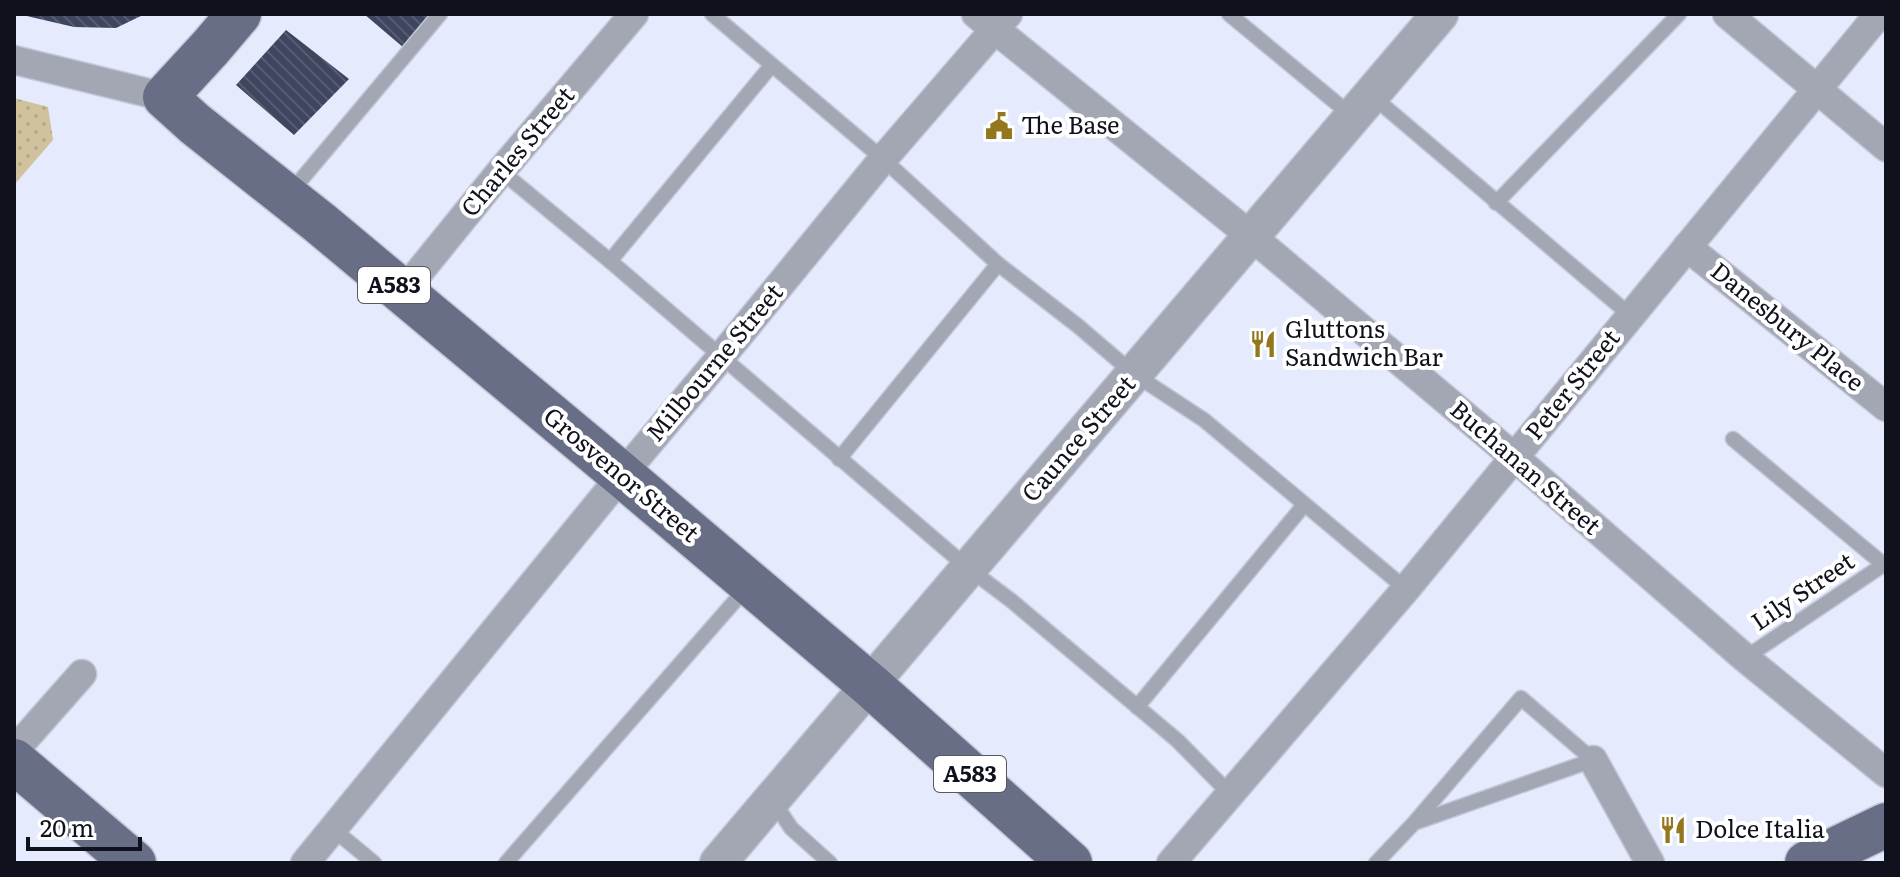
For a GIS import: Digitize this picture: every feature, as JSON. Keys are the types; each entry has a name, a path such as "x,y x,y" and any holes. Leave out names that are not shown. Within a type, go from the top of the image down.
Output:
{"main road":[{"path":"165,97 239,14"},
{"name":"Grosvenor Street","path":"165,97 622,475 870,685 1070,863"},
{"path":"14,761 134,863"},
{"path":"1827,859 1886,825"}],"street":[{"name":"Charles Street","path":"403,292 634,14"},
{"name":"Caunce Street","path":"718,863 1440,14"},
{"path":"1727,14 1886,147"},
{"name":"Peter Street","path":"1171,863 1406,589 1879,14"},
{"name":"Milbourne Street","path":"305,863 883,159 993,19"},
{"name":"Buchanan Street","path":"993,19 1514,457 1745,658 1886,773"},
{"path":"14,60 165,97"},
{"name":"Danesbury Place","path":"1687,247 1886,407"},
{"path":"14,751 82,674"},
{"path":"1593,760 1650,863"}],"lane":[{"path":"287,197 440,14"},
{"path":"712,14 883,159 998,264 1134,374 1204,420 1406,589"},
{"path":"1229,14 1496,203 1630,315"},
{"path":"1496,203 1679,14"},
{"path":"610,261 771,66"},
{"path":"501,171 968,568 1178,741 1230,794"},
{"path":"839,459 998,264"},
{"path":"1733,439 1885,564"},
{"path":"1137,707 1304,505"},
{"name":"Lily Street","path":"1745,658 1885,564"},
{"path":"506,863 749,584"},
{"path":"1376,863 1521,698 1593,760 1414,823"},
{"path":"772,798 791,828 830,863"},
{"path":"333,829 374,863"}],"shaded area":[{"path":"14,98 48,107 53,140 14,185"}],"building":[{"path":"18,14 145,14 116,28 74,27"},
{"path":"364,14 431,14 404,48"},
{"path":"286,30 349,79 294,135 236,85"}],"place":[{"name":"The Base","path":"999,126"},
{"name":"Gluttons Sandwich Bar","path":"1263,344"},
{"name":"Dolce Italia","path":"1673,830"}]}
